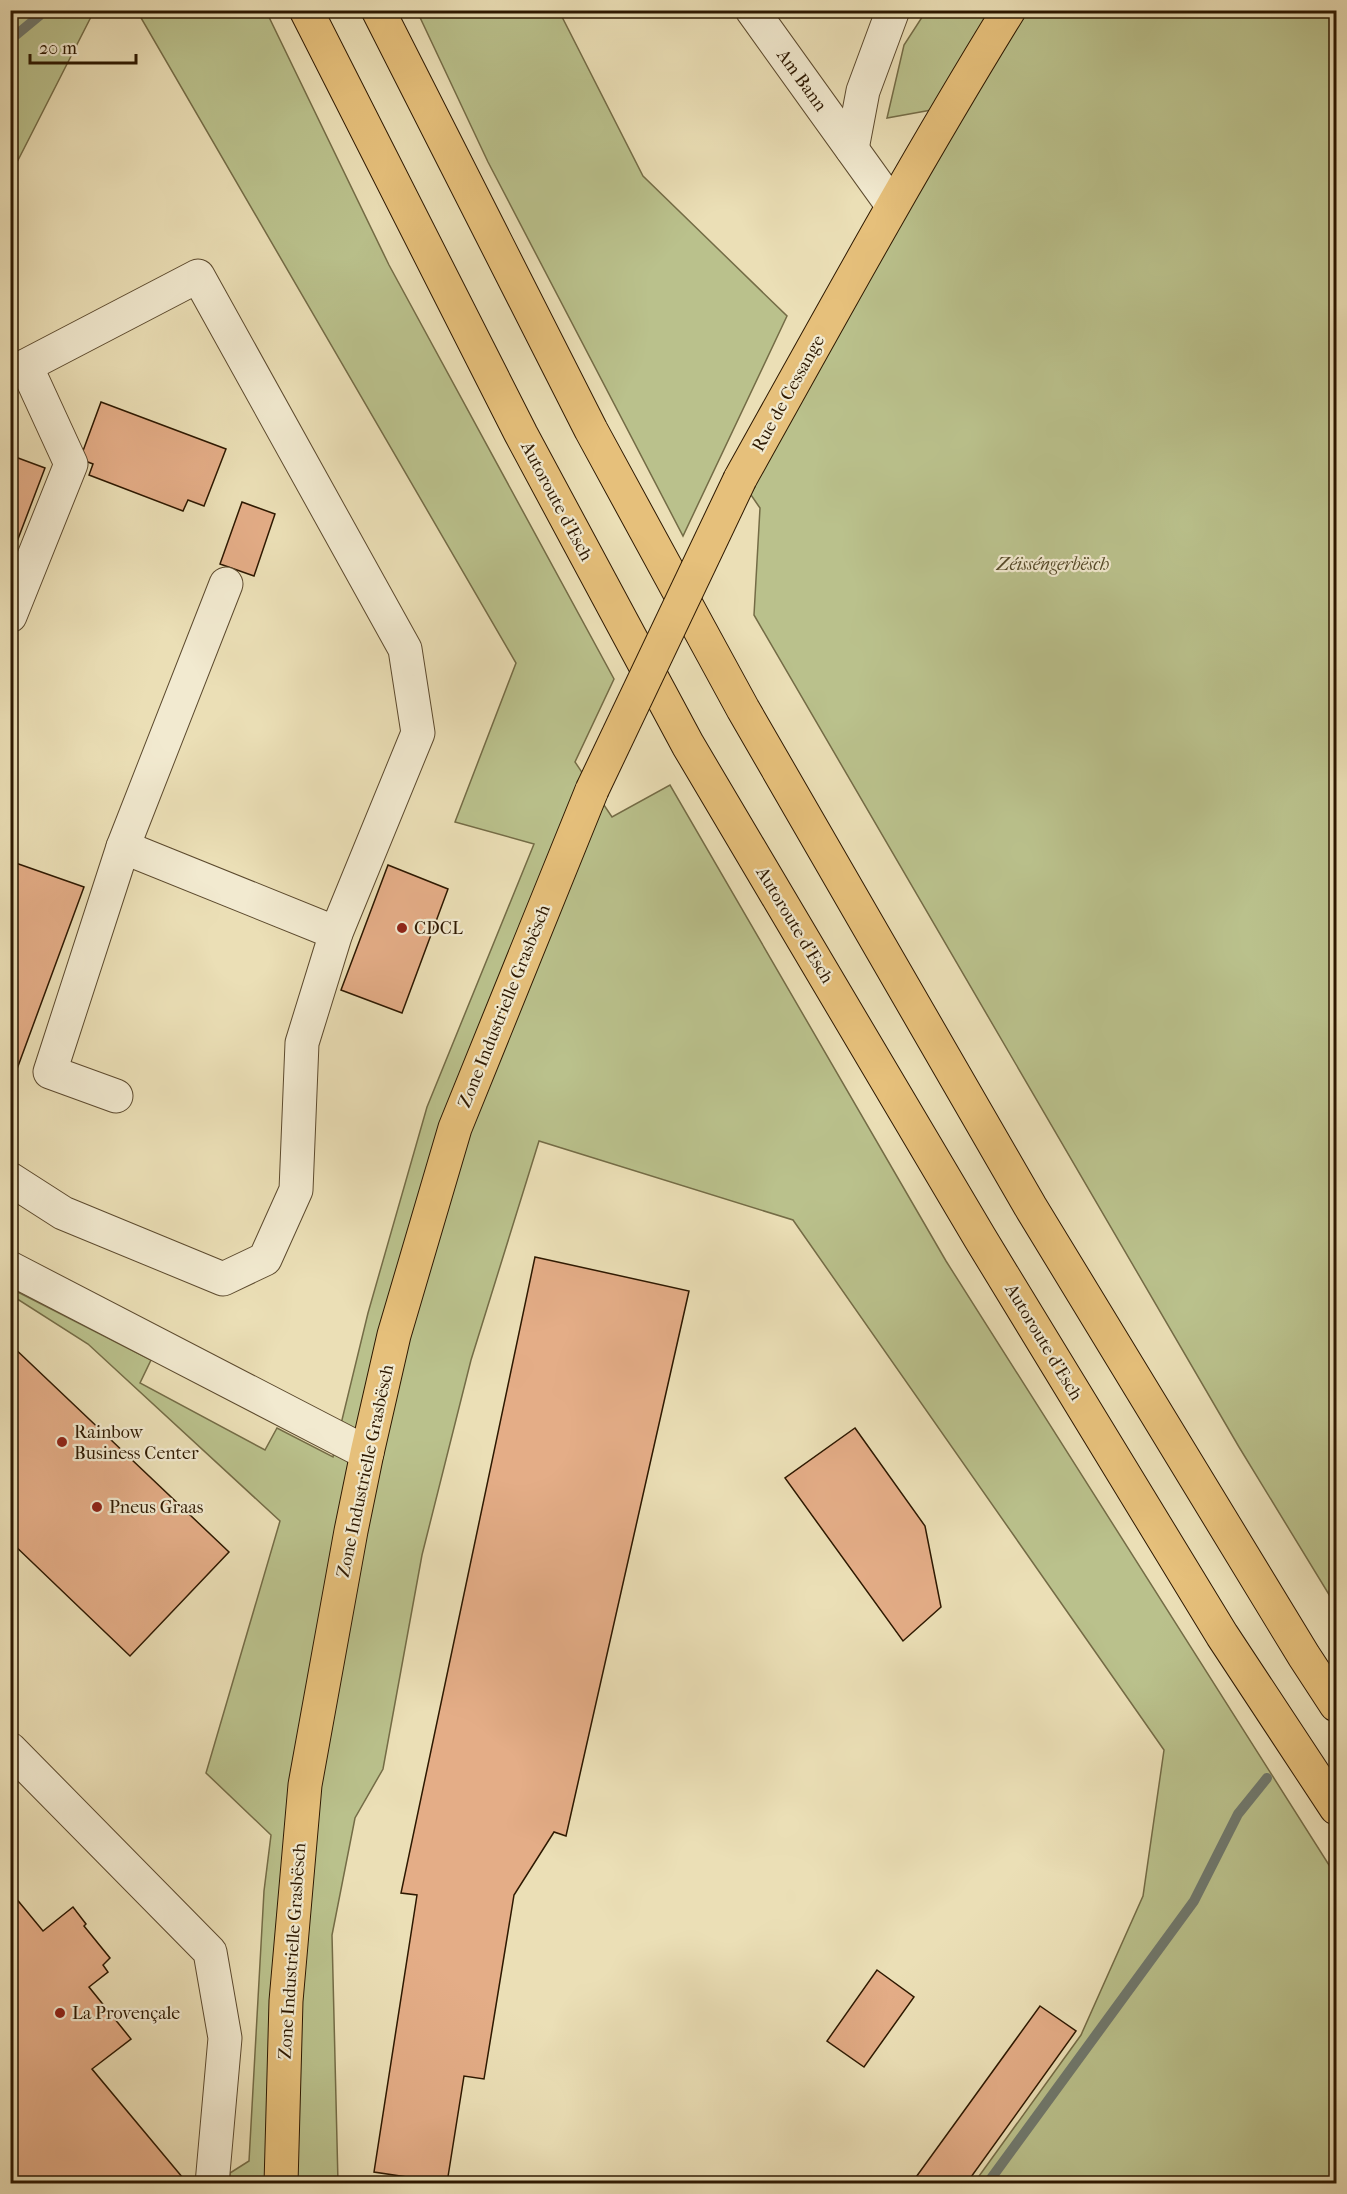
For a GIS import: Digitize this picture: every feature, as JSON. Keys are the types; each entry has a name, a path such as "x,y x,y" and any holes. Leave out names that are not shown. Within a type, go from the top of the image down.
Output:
{"main road":[{"name":"Autoroute d'Esch","path":"306,10 521,434 688,745 980,1238 1222,1635 1336,1808"},
{"path":"378,10 591,430 743,709 1030,1206 1336,1705"},
{"name":"Rue de Cessange","path":"592,790 740,479 892,205 1009,10"},
{"name":"Zone Industrielle Grasbësch","path":"281,2184 286,2001 305,1785 367,1453 394,1335 455,1128 592,790"}],"lane":[{"name":"Am Bann","path":"752,10 892,205"},
{"path":"852,149 863,91 893,10"},
{"path":"10,616 71,464 18,370 198,276 405,649 418,733 336,933 302,1043 296,1190 265,1259 223,1279 63,1213 10,1179"},
{"path":"116,1096 50,1072 123,847 226,584"},
{"path":"123,847 336,933"},
{"path":"10,1268 367,1453"},
{"path":"10,1749 210,1952 225,2038 212,2184"}],"green space":[{"path":"10,11 94,11 11,174"},
{"path":"137,11 266,11 389,265 614,679 575,762 612,817 670,785 946,1261 1336,1876 1336,2183 974,2183 1081,2035 1143,1896 1164,1750 793,1220 539,1141 471,1360 422,1555 383,1769 355,1818 332,1935 338,2183 230,2183 230,2173 249,2161 264,1891 271,1835 206,1773 280,1521 88,1344 11,1295 10,1288 151,1360 140,1383 265,1450 277,1428 333,1457 368,1313 427,1107 534,844 455,822 516,663"},
{"path":"417,11 559,11 643,176 787,316 683,536 488,162"},
{"name":"Zéisséngerbësch","path":"926,11 1336,11 1336,1606 1239,1447 754,615 760,508 740,479 948,107 887,118 904,45"}],"building":[{"path":"101,402 226,449 204,506 188,500 183,511 89,475 93,464 80,459"},
{"path":"10,455 45,468 10,560"},
{"path":"242,502 275,514 254,576 220,564"},
{"path":"10,861 84,887 10,1088"},
{"path":"388,865 448,889 402,1013 341,990"},
{"path":"535,1257 689,1291 566,1836 554,1832 514,1895 484,2079 464,2076 447,2183 374,2172 417,1895 401,1893"},
{"name":"Rainbow Business Center","path":"10,1344 229,1552 130,1656 10,1541"},
{"path":"855,1428 925,1526 941,1607 903,1641 785,1478"},
{"name":"La Provençale","path":"10,1891 43,1931 73,1907 86,1924 84,1926 110,1958 103,1965 108,1972 89,1987 131,2039 92,2069 188,2184 10,2184"},
{"path":"877,1970 914,1997 864,2067 827,2041"},
{"path":"1040,2006 1076,2031 966,2184 911,2184"}],"waterway":[{"path":"10,40 39,16 42,10"},
{"path":"987,2184 1194,1901 1238,1814 1267,1778"}],"place":[{"name":"CDCL","path":"402,928"},
{"name":"Rainbow Business Center","path":"62,1442"},
{"name":"Pneus Graas","path":"97,1507"},
{"name":"La Provençale","path":"60,2013"}]}
